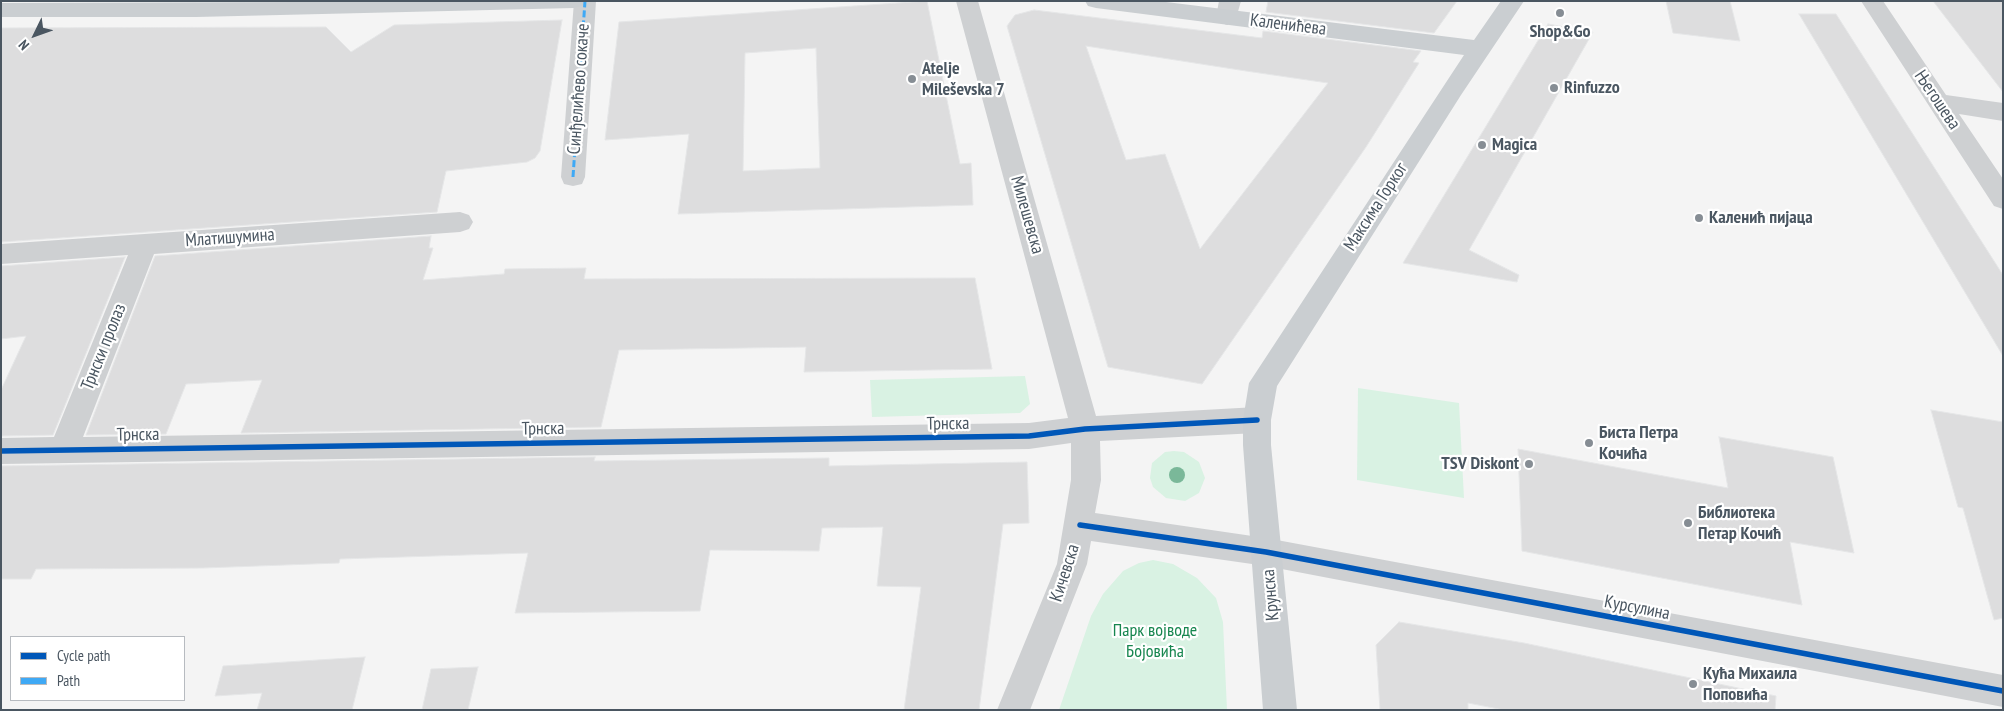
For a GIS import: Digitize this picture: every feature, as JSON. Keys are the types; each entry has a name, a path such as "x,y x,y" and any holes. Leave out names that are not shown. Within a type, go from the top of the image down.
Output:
{"main road":[{"path":"1,10 574,1"},
{"name":"Каленићева","path":"1096,1 1228,9 1481,49"},
{"name":"Максима Горког","path":"1257,420 1263,383 1513,1"},
{"name":"Крунска","path":"1257,420 1257,445 1280,710"}],"street":[{"name":"Синђелићево сокаче","path":"573,177 585,1"},
{"name":"Милешевска","path":"967,1 1085,429"},
{"name":"Његошева","path":"1872,1 2003,199"},
{"path":"1938,102 2003,112"},
{"name":"Млатишумина","path":"1,254 460,222"},
{"name":"Трнски пролаз","path":"63,450 145,244"},
{"name":"Трнска","path":"1,451 1029,436 1085,429 1257,420"},
{"name":"Кичевска","path":"1012,710 1072,564 1086,480 1085,429"},
{"name":"Курсулина","path":"1080,525 1266,552 2003,691"}],"green space":[{"path":"1025,376 1030,404 1020,413 872,417 870,380"},
{"path":"1358,388 1459,403 1464,498 1357,480"},
{"path":"1165,452 1184,452 1199,462 1205,478 1199,493 1185,501 1166,498 1153,487 1150,478 1152,463"},
{"name":"Парк војводе Бојовића","path":"1153,560 1173,564 1197,578 1216,598 1223,622 1227,710 1059,710 1091,616 1103,594 1123,571 1139,563"}],"building":[{"path":"927,1 960,164 971,163 973,205 678,214 689,134 605,140 619,22","holes":["816,48 820,168 743,171 745,53"]},
{"path":"1268,1 1457,1 1434,33 1266,12"},
{"path":"1666,1 1730,1 1740,41 1673,33"},
{"path":"1933,1 2003,1 2003,92"},
{"path":"1034,10 1262,38 1263,31 1421,51 1413,62 1419,63 1366,147 1202,384 1108,367 1007,26 1015,15","holes":["1086,46 1328,83 1200,249 1165,154 1126,160"]},
{"path":"1799,14 1836,14 2003,275 2003,356"},
{"path":"562,20 540,151 535,158 527,162 446,171 437,212 1,242 1,28 326,27 351,52 394,25"},
{"path":"1548,24 1593,32 1469,250 1519,275 1517,282 1403,263"},
{"path":"431,236 429,248 433,248 423,280 504,274 505,269 586,268 584,279 975,278 992,369 804,372 806,347 619,350 601,427 241,433 262,380 186,384 166,434 86,435 155,256"},
{"path":"125,257 53,435 1,436 1,390 26,336 1,339 1,266"},
{"path":"1931,410 2003,422 2003,618 1994,620 1963,508 1958,507"},
{"path":"1719,437 1833,457 1854,553 1790,542 1802,605 1522,551 1518,449 1728,488"},
{"path":"595,457 594,461 829,458 829,466 1027,462 1029,523 1003,524 979,710 904,710 921,587 877,586 883,527 822,528 819,551 710,550 700,611 515,613 528,553 340,559 339,563 203,568 36,569 31,579 1,579 1,466"},
{"path":"1399,622 1524,643 1776,696 1775,710 1504,710 1468,703 1468,710 1380,710 1376,645"},
{"path":"365,657 352,710 257,710 262,693 215,696 223,666"},
{"path":"478,667 468,710 422,710 431,669"}],"marked path":[{"path":"573,177 585,1"}],"cycle path":[{"path":"1,451 1029,436 1085,429 1257,420"},
{"path":"1080,525 1266,552 2003,691"}],"place":[{"name":"Shop&Go","path":"1560,13"},
{"name":"Atelje Mileševska 7","path":"912,79"},
{"name":"Rinfuzzo","path":"1554,88"},
{"name":"Magica","path":"1482,145"},
{"name":"Каленић пијаца","path":"1699,218"},
{"name":"Биста Петра Кочића","path":"1589,443"},
{"name":"TSV Diskont","path":"1529,464"},
{"name":"Библиотека Петар Кочић","path":"1688,523"},
{"name":"Кућа Михаила Поповића","path":"1693,684"}]}
